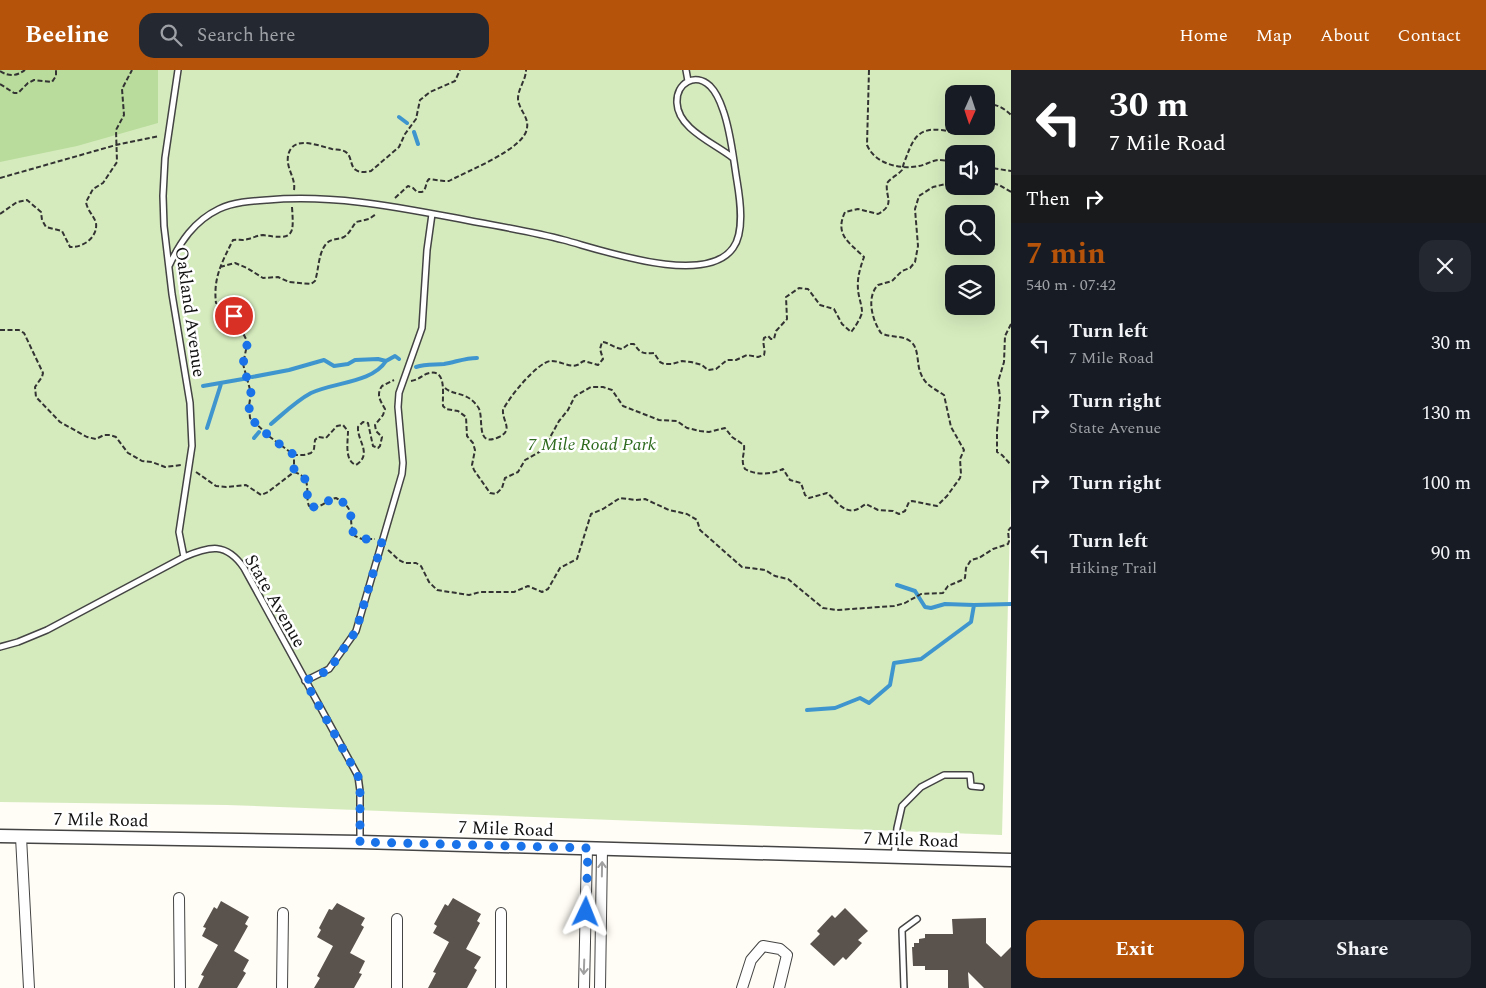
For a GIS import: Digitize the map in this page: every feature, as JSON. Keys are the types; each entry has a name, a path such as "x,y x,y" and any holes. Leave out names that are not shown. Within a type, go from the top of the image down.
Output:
{"street":[{"name":"7 Mile Road","path":"0,836 360,842 1011,860"},
{"path":"21,837 28,988"},
{"path":"584,988 588,848"},
{"path":"600,988 602,849"},
{"path":"179,898 180,988"},
{"path":"282,988 283,913"},
{"path":"501,913 501,988"},
{"path":"397,988 398,918"},
{"path":"742,988 751,960 764,946 780,949 787,955 779,988"}],"lane":[{"name":"Oakland Avenue","path":"178,70 168,134 163,196 164,226 177,330 190,404 192,446 179,532 184,557"},
{"path":"686,70 688,81"},
{"path":"169,266 178,245 207,216 220,209 242,202 292,198 349,200 432,214 545,235 668,265 689,266 710,263 725,256 734,247 741,216 733,158 728,122 719,97 708,84 697,80 688,81 682,86 678,94 677,105 680,116 694,132 718,146 733,158"},
{"path":"305,681 329,670 356,631 402,474 403,462 398,407 403,379 422,328 426,250 432,214"},
{"name":"State Avenue","path":"0,647 47,630 204,548 226,552 240,562 358,776 360,791 360,842"},
{"path":"894,857 897,828 902,806 921,787 944,775 970,774 971,786 981,787"},
{"path":"904,988 902,930 917,918"}],"path":[{"path":"0,71 11,75 26,70"},
{"path":"0,84 14,93 18,93 34,80 52,82 56,76 56,70"},
{"path":"0,214 17,202 27,200 41,212 42,220 46,227 62,232 70,247 85,244 92,237 96,225 88,208 87,198 96,186 103,183 117,162 116,130 124,115 122,89 132,70"},
{"path":"460,70 455,81 430,92 420,100 416,119 405,134 399,147 371,171 358,171 355,169 349,156 344,151 304,142 295,146 288,155 288,165 295,186 291,202 294,222 291,233 283,237 272,238 263,235 249,239 232,240 223,258 217,276 216,303 234,316 246,339 247,345 243,364 251,393 250,418 270,437 294,455 309,454 314,449 318,436 326,438 337,426 343,425 348,431 350,460 354,465 359,463 365,453 358,434 358,427 363,422 368,424 374,448 380,446 382,437 376,431 375,425 384,415 385,409 378,393 382,386 403,379 415,380 429,373 435,373 440,376 444,386 449,391 466,396 478,406 482,435 490,439 502,436 507,429 508,425 502,413 503,410 514,392 530,374 537,371 542,364 550,361 577,365 584,361 598,365 603,359 600,349 602,342 607,342 614,348 622,349 629,344 634,344 644,354 654,353 660,362 664,364 682,361 691,362 708,370 716,369 727,360 733,361 747,355 758,357 764,355 763,340 766,336 774,339 776,331 787,319 786,297 799,288 808,289 820,305 834,309 842,324 851,332 856,322 861,318 862,312 857,286 858,271 864,257 853,249 842,233 845,212 862,210 878,214 883,211 889,202 887,183 902,170 912,141 926,131 945,131"},
{"path":"869,70 867,145 869,151 877,159 885,163 903,167 917,167 938,160 945,161"},
{"path":"995,105 1011,115"},
{"path":"0,178 116,145 168,134"},
{"path":"995,169 1011,172"},
{"path":"444,386 443,406 446,409 458,411 466,417 467,436 473,443 474,450 472,465 490,493 496,494 502,488 505,478 518,472 525,460 543,450 575,396 591,387 599,386 612,390 623,406 659,420 677,421 687,428 700,431 709,432 725,428 732,437 744,445 742,460 745,469 749,472 767,474 776,473 783,469 790,480 801,483 805,494 809,498 827,493 837,503 850,510 857,510 866,504 899,514 906,511 909,502 912,501 937,506 960,478 960,459 964,450 955,431 951,427 944,395 926,383 921,375 915,347 911,342 903,338 881,333 873,317 871,304 872,293 878,285 892,281 915,262 918,246 915,209 919,196 933,187 945,184"},
{"path":"995,184 1011,192"},
{"path":"1011,324 1005,336 1004,362 998,382 1000,397 996,444 997,452 1011,465"},
{"path":"0,330 18,330 26,336 43,373 35,387 36,398 56,420 87,437 96,439 104,435 110,435 116,437 128,453 142,461 166,467 178,465 189,467 216,486 246,485 261,495 268,492 294,472"},
{"path":"294,455 294,472"},
{"path":"294,472 302,476 308,486 309,506 323,506 328,500 336,498 343,502 350,510 355,536 362,539 375,538 399,560 405,563 416,563 421,566 429,582 437,590 469,596 480,592 514,592 528,586 542,592 548,589 560,568 576,559 590,514 603,509 620,498 645,499 669,510 693,517 697,520 700,530 742,567 765,570 775,576 788,579 812,601 823,608 837,610 894,606 905,603 921,594 943,592 948,586 965,578 966,568 971,560 1008,544 1008,531 1011,527"}],"green space":[{"name":"7 Mile Road Park","path":"0,70 1011,70 1011,487 1002,835 227,805 0,802"},
{"path":"0,70 158,70 158,123 77,146 0,162"}],"building":[{"path":"453,898 481,914 477,921 480,923 466,949 481,957 474,968 477,970 467,988 428,988 436,973 433,972 449,942 433,933 437,926 434,924 445,904 448,906"},
{"path":"221,901 249,917 245,924 248,926 234,951 249,960 243,971 246,973 237,988 198,988 204,976 201,975 218,945 202,936 206,928 203,927 214,907 217,909"},
{"path":"337,903 365,918 361,925 364,927 350,953 365,961 359,973 362,974 354,988 314,988 320,978 317,976 333,946 317,937 321,930 319,928 329,909 332,910"},
{"path":"845,908 868,931 858,940 862,943 846,960 843,957 834,966 810,944 820,934 817,931 832,915 835,918"},
{"path":"986,918 986,943 1001,957 1011,947 1011,988 984,988 968,972 969,988 948,988 948,970 925,970 925,966 913,966 912,947 914,947 914,943 919,943 919,939 925,938 925,934 953,934 952,919"}],"waterway":[{"path":"399,117 407,123"},
{"path":"414,132 418,144"},
{"path":"252,377 289,370 324,360 334,366 348,364 355,360 378,359 386,361 395,356 399,359"},
{"path":"416,367 477,358"},
{"path":"271,424 295,403 311,393 372,374 386,361"},
{"path":"203,386 243,379"},
{"path":"207,428 221,384"},
{"path":"254,438 259,432"},
{"path":"897,585 915,591 925,607 931,608 945,604 974,605"},
{"path":"807,710 835,708 860,698 869,703 890,685 894,663 921,659 971,622 974,605 1011,604"}],"route":[{"path":"234,316 243,332 247,345 243,364 251,393 250,418 270,437 294,455 294,472 302,476 308,486 309,506 313,508 323,506 328,500 336,498 343,502 350,510 355,536 359,539 375,538 382,543 356,631 329,670 305,681 358,776 360,784 360,842 588,848 586,912"}]}
